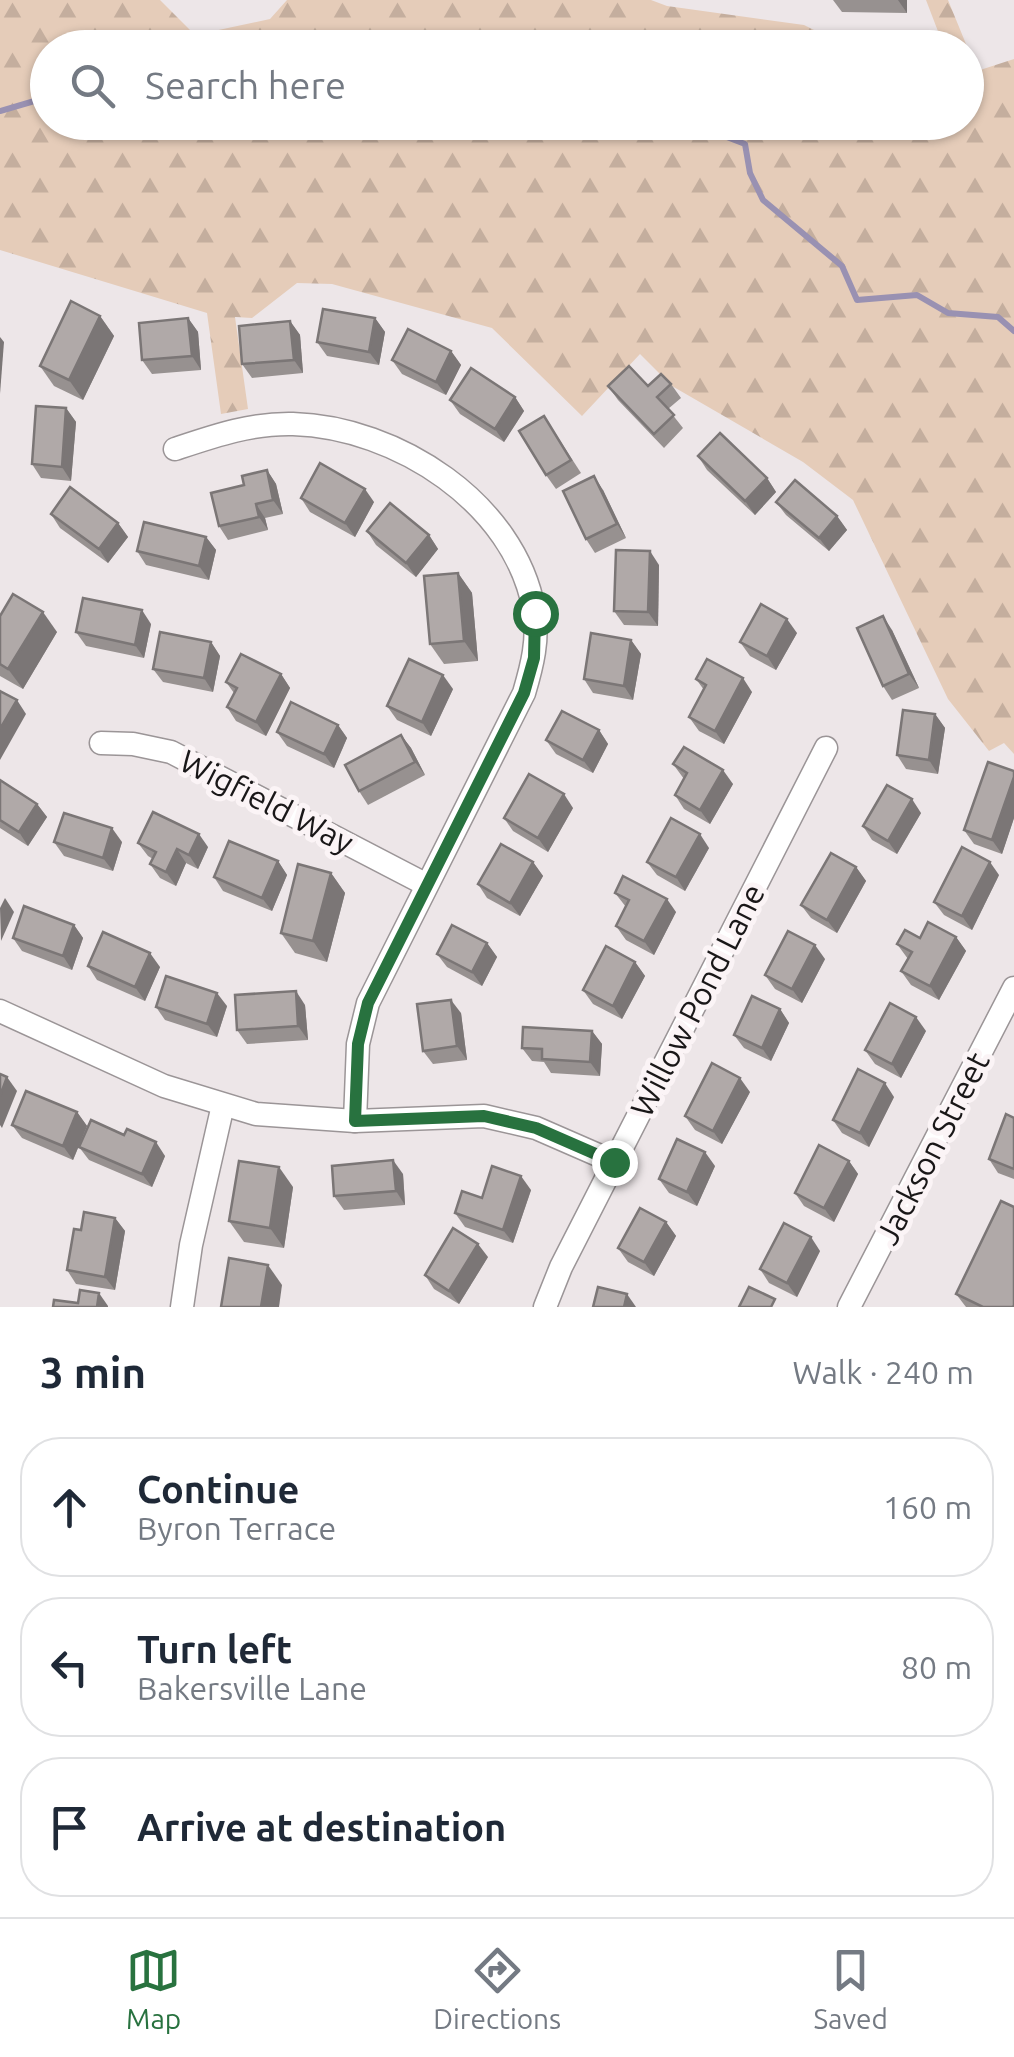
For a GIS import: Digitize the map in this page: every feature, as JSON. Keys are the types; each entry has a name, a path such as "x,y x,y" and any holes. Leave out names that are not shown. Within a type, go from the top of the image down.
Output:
{"street":[{"path":"174,448 235,429 269,425 321,426 367,437 411,456 450,483 493,523 516,554 528,583 535,613 534,658 524,693 378,978 358,1044 355,1121"},
{"name":"Wigfield Way","path":"101,743 133,744 171,752 426,884"},
{"name":"Willow Pond Lane","path":"545,1307 560,1267 826,748"},
{"name":"Jackson Street","path":"849,1307 1014,988"},
{"path":"0,1011 164,1086 256,1114 355,1121 484,1116 536,1128 614,1162"},
{"path":"182,1307 191,1245 223,1105"}],"green space":[{"path":"0,0 160,0 190,30 30,30 30,140 984,140 984,69 1014,59 1014,754 1004,743 989,751 948,699 853,500 803,462 672,386 640,354 582,416 492,328 332,284 297,283 252,318 235,317 248,409 221,414 207,313 0,250"},
{"path":"287,0 651,0 667,6 804,25 814,30 218,30 270,19"},
{"path":"926,0 948,0 960,30 937,30"}],"building":[{"path":"71,301 100,316 69,380 40,366"},
{"path":"323,309 375,318 369,352 317,342"},
{"path":"188,318 192,356 142,360 139,323"},
{"path":"290,321 294,360 242,364 239,326"},
{"path":"408,329 451,351 436,382 392,360"},
{"path":"629,366 648,386 661,374 671,384 657,397 674,415 654,434 608,386"},
{"path":"471,368 515,397 495,429 450,400"},
{"path":"36,406 66,408 62,467 32,464"},
{"path":"544,416 571,460 546,475 519,431"},
{"path":"720,433 767,478 745,501 698,456"},
{"path":"320,463 365,489 345,523 301,498"},
{"path":"267,470 273,500 256,504 259,517 219,526 211,493 244,485 242,476"},
{"path":"594,476 617,524 586,539 563,491"},
{"path":"795,480 837,516 819,538 776,502"},
{"path":"70,487 118,523 99,549 51,514"},
{"path":"390,503 429,535 406,563 367,531"},
{"path":"144,522 206,537 199,566 137,551"},
{"path":"616,550 650,551 648,612 614,611"},
{"path":"458,573 464,641 430,644 424,576"},
{"path":"13,594 43,612 8,669 0,664 0,616"},
{"path":"83,598 142,610 135,645 76,632"},
{"path":"761,604 787,619 767,656 740,642"},
{"path":"883,616 909,674 883,686 857,628"},
{"path":"160,632 211,642 204,678 153,669"},
{"path":"591,633 631,640 624,686 584,679"},
{"path":"241,654 281,674 256,722 227,707 237,688 226,682"},
{"path":"409,659 443,675 422,722 387,706"},
{"path":"707,659 743,678 715,731 689,717 706,685 696,679"},
{"path":"0,691 17,700 0,729"},
{"path":"291,702 338,725 324,754 277,732"},
{"path":"903,710 935,714 929,760 897,755"},
{"path":"562,711 599,730 583,760 546,740"},
{"path":"401,735 415,762 359,791 345,765"},
{"path":"684,747 723,770 700,810 675,795 687,773 673,764"},
{"path":"988,762 1014,771 992,840 964,830"},
{"path":"529,774 564,794 538,838 504,818"},
{"path":"0,780 37,804 19,832 0,820"},
{"path":"887,785 912,799 888,841 863,826"},
{"path":"153,812 199,834 189,855 177,849 166,872 150,864 156,852 138,843"},
{"path":"64,813 112,828 103,858 54,842"},
{"path":"671,818 700,834 676,877 647,862"},
{"path":"229,841 278,861 262,898 214,877"},
{"path":"501,844 533,862 510,903 478,884"},
{"path":"962,847 990,862 962,916 934,902"},
{"path":"831,853 856,867 827,920 801,905"},
{"path":"298,864 331,873 313,941 281,933"},
{"path":"623,876 667,899 644,941 616,926 629,900 615,893"},
{"path":"24,906 74,925 63,956 13,938"},
{"path":"928,922 956,937 930,986 901,971 912,952 897,944 905,930 920,938"},
{"path":"452,925 487,943 472,972 437,954"},
{"path":"788,931 815,945 792,989 765,975"},
{"path":"103,932 150,953 135,987 88,966"},
{"path":"606,946 635,962 613,1006 583,990"},
{"path":"166,976 217,993 207,1024 156,1007"},
{"path":"296,991 298,1026 237,1030 235,995"},
{"path":"752,996 780,1009 762,1048 734,1035"},
{"path":"451,1000 457,1046 423,1051 417,1004"},
{"path":"890,1003 916,1017 892,1064 865,1050"},
{"path":"523,1027 592,1031 590,1062 542,1059 542,1049 522,1048"},
{"path":"712,1063 740,1078 713,1131 685,1116"},
{"path":"858,1069 885,1083 860,1133 833,1120"},
{"path":"0,1074 7,1077 0,1096"},
{"path":"26,1091 77,1112 63,1146 12,1125"},
{"path":"1006,1114 1014,1118 1014,1169 989,1159"},
{"path":"91,1120 124,1135 127,1129 156,1142 142,1174 79,1147"},
{"path":"677,1139 705,1152 687,1192 659,1179"},
{"path":"819,1145 849,1161 824,1208 795,1193"},
{"path":"393,1160 396,1191 334,1196 332,1166"},
{"path":"239,1161 279,1167 270,1228 229,1221"},
{"path":"492,1166 521,1176 503,1230 455,1213 462,1191 482,1198"},
{"path":"1001,1201 1014,1207 1014,1305 983,1307 956,1294"},
{"path":"640,1208 666,1222 644,1262 618,1248"},
{"path":"84,1212 115,1218 105,1277 67,1270 74,1229 81,1230"},
{"path":"784,1223 811,1237 787,1283 760,1269"},
{"path":"453,1228 478,1244 449,1291 425,1275"},
{"path":"229,1258 268,1265 261,1307 221,1307"},
{"path":"598,1287 627,1294 624,1307 593,1307"},
{"path":"749,1287 775,1299 771,1307 739,1307"},
{"path":"80,1290 99,1293 97,1307 53,1307 54,1300 78,1303"}],"waterway":[{"path":"0,111 30,102"},
{"path":"735,140 745,144 750,173 763,200 842,266 857,300 917,295 948,313 998,317 1014,331"}],"route":[{"path":"535,613 534,658 524,693 368,1003 358,1044 355,1121 467,1116 510,1120 614,1162"}]}
